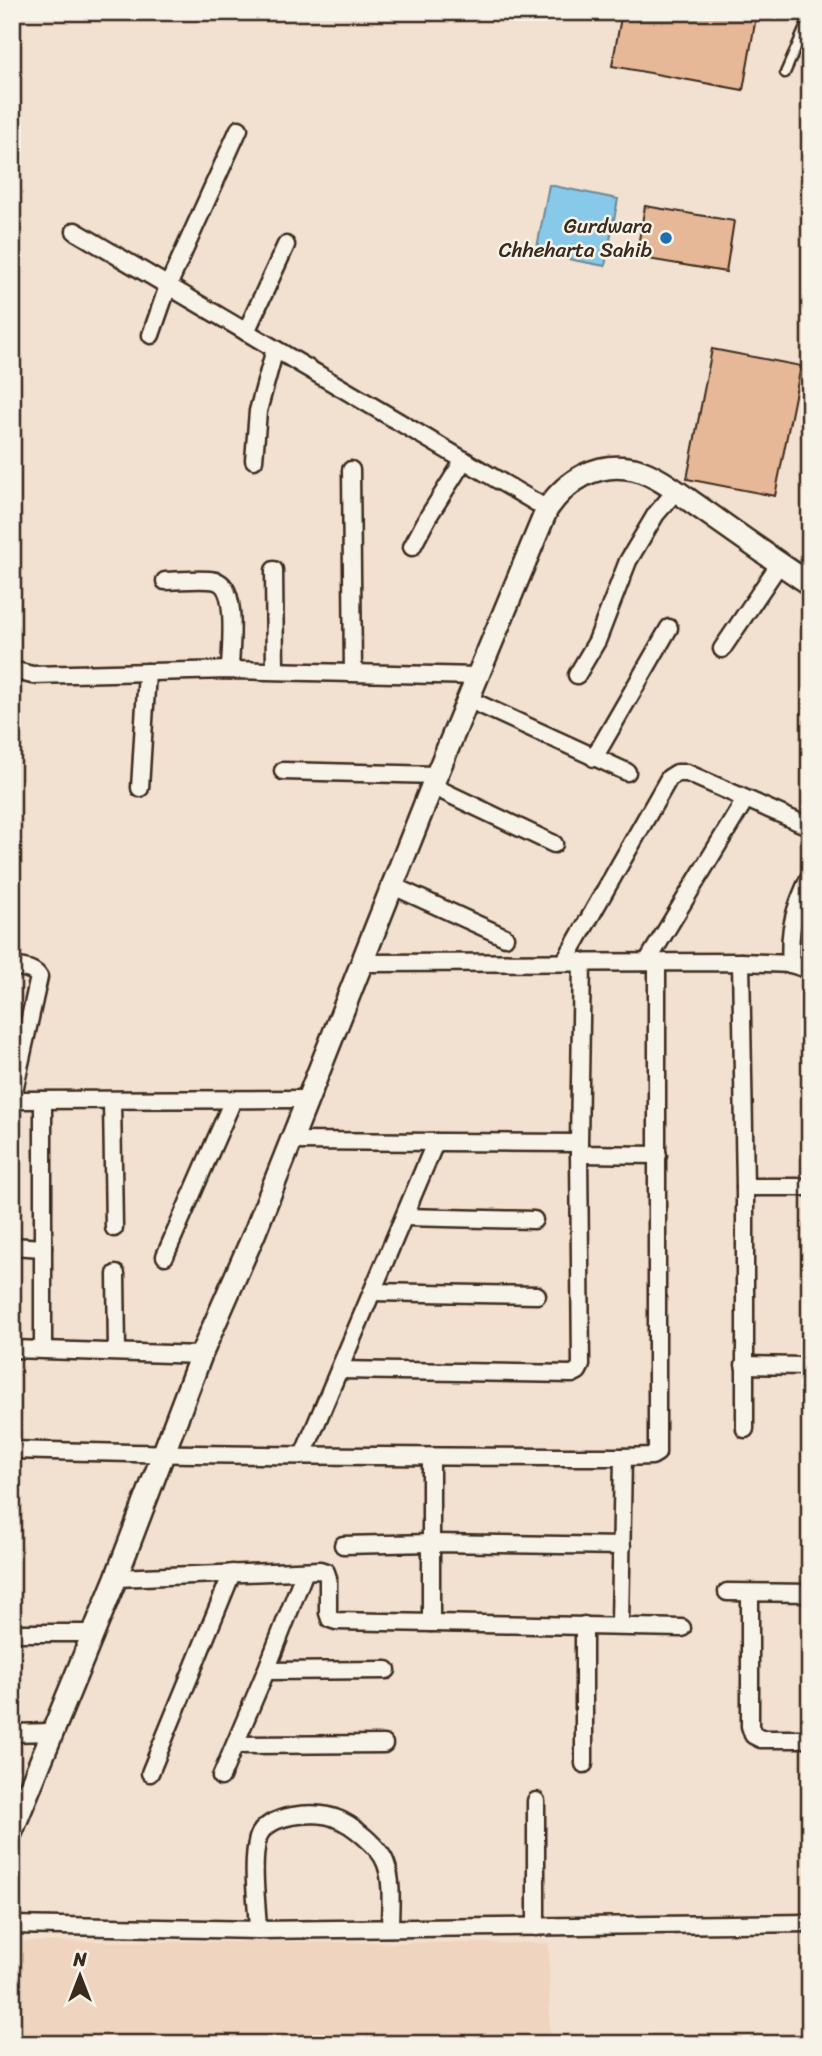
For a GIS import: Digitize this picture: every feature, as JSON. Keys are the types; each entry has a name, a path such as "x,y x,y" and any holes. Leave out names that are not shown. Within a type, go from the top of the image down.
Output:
{"street":[{"path":"151,335 168,286 239,128"},
{"path":"75,231 547,509"},
{"path":"246,332 286,245"},
{"path":"254,460 258,411 275,349"},
{"path":"412,547 464,460"},
{"path":"351,470 353,672"},
{"path":"12,1831 116,1577 201,1355 255,1232 434,781 547,509 573,481 596,470 636,470 675,492 810,583"},
{"path":"577,675 597,641 628,561 656,514 675,492"},
{"path":"722,649 780,563"},
{"path":"274,570 275,670"},
{"path":"165,581 215,581 228,590 231,605 230,670"},
{"path":"594,758 668,628"},
{"path":"12,670 32,675 275,670 478,676"},
{"path":"141,788 147,672"},
{"path":"468,699 627,772"},
{"path":"283,771 434,781 554,844"},
{"path":"339,1370 572,1374 578,1371 581,1365 579,1148 574,961 669,778 677,773 687,774 810,827"},
{"path":"12,1450 164,1455 431,1457 623,1457 652,1456 657,1453 658,1155 652,962 745,800"},
{"path":"791,964 789,942 792,920 810,876"},
{"path":"393,886 505,937"},
{"path":"362,963 741,962 791,964 810,970"},
{"path":"741,962 746,1187 746,1429"},
{"path":"12,966 36,972 39,977 12,1100 308,1099"},
{"path":"43,1100 43,1349"},
{"path":"165,1256 233,1100"},
{"path":"112,1101 114,1228"},
{"path":"291,1141 579,1148 658,1155"},
{"path":"303,1455 435,1143"},
{"path":"746,1187 810,1187"},
{"path":"404,1217 534,1220"},
{"path":"12,1246 43,1248"},
{"path":"116,1273 117,1351"},
{"path":"372,1292 537,1294"},
{"path":"12,1349 201,1355"},
{"path":"744,1365 810,1366"},
{"path":"431,1457 431,1623"},
{"path":"620,1625 623,1457"},
{"path":"343,1545 432,1543 622,1546"},
{"path":"116,1577 320,1570 326,1572 328,1577 328,1613 330,1619 336,1621 682,1628"},
{"path":"221,1777 305,1571"},
{"path":"150,1773 232,1573"},
{"path":"727,1592 810,1592"},
{"path":"750,1593 750,1726 753,1735 761,1739 810,1739"},
{"path":"584,1625 584,1764"},
{"path":"12,1633 93,1633"},
{"path":"266,1671 387,1670"},
{"path":"12,1733 52,1732"},
{"path":"235,1745 384,1744"},
{"path":"536,1801 536,1927"},
{"path":"258,1930 256,1861 259,1836 271,1823 287,1817 313,1814 334,1817 348,1824 380,1853 386,1863 388,1876 390,1928"},
{"path":"12,1925 258,1930 810,1923"}],"lane":[{"path":"786,73 810,16"}],"shaded area":[{"path":"12,1941 549,1943 550,2044 12,2044"}],"water":[{"path":"549,185 618,199 605,266 536,253"}],"building":[{"path":"622,12 757,12 743,90 612,66"},
{"path":"645,206 734,221 726,272 636,257"},
{"path":"712,349 801,366 775,496 687,479"}],"place":[{"name":"Gurdwara Chheharta Sahib","path":"666,238"}]}
